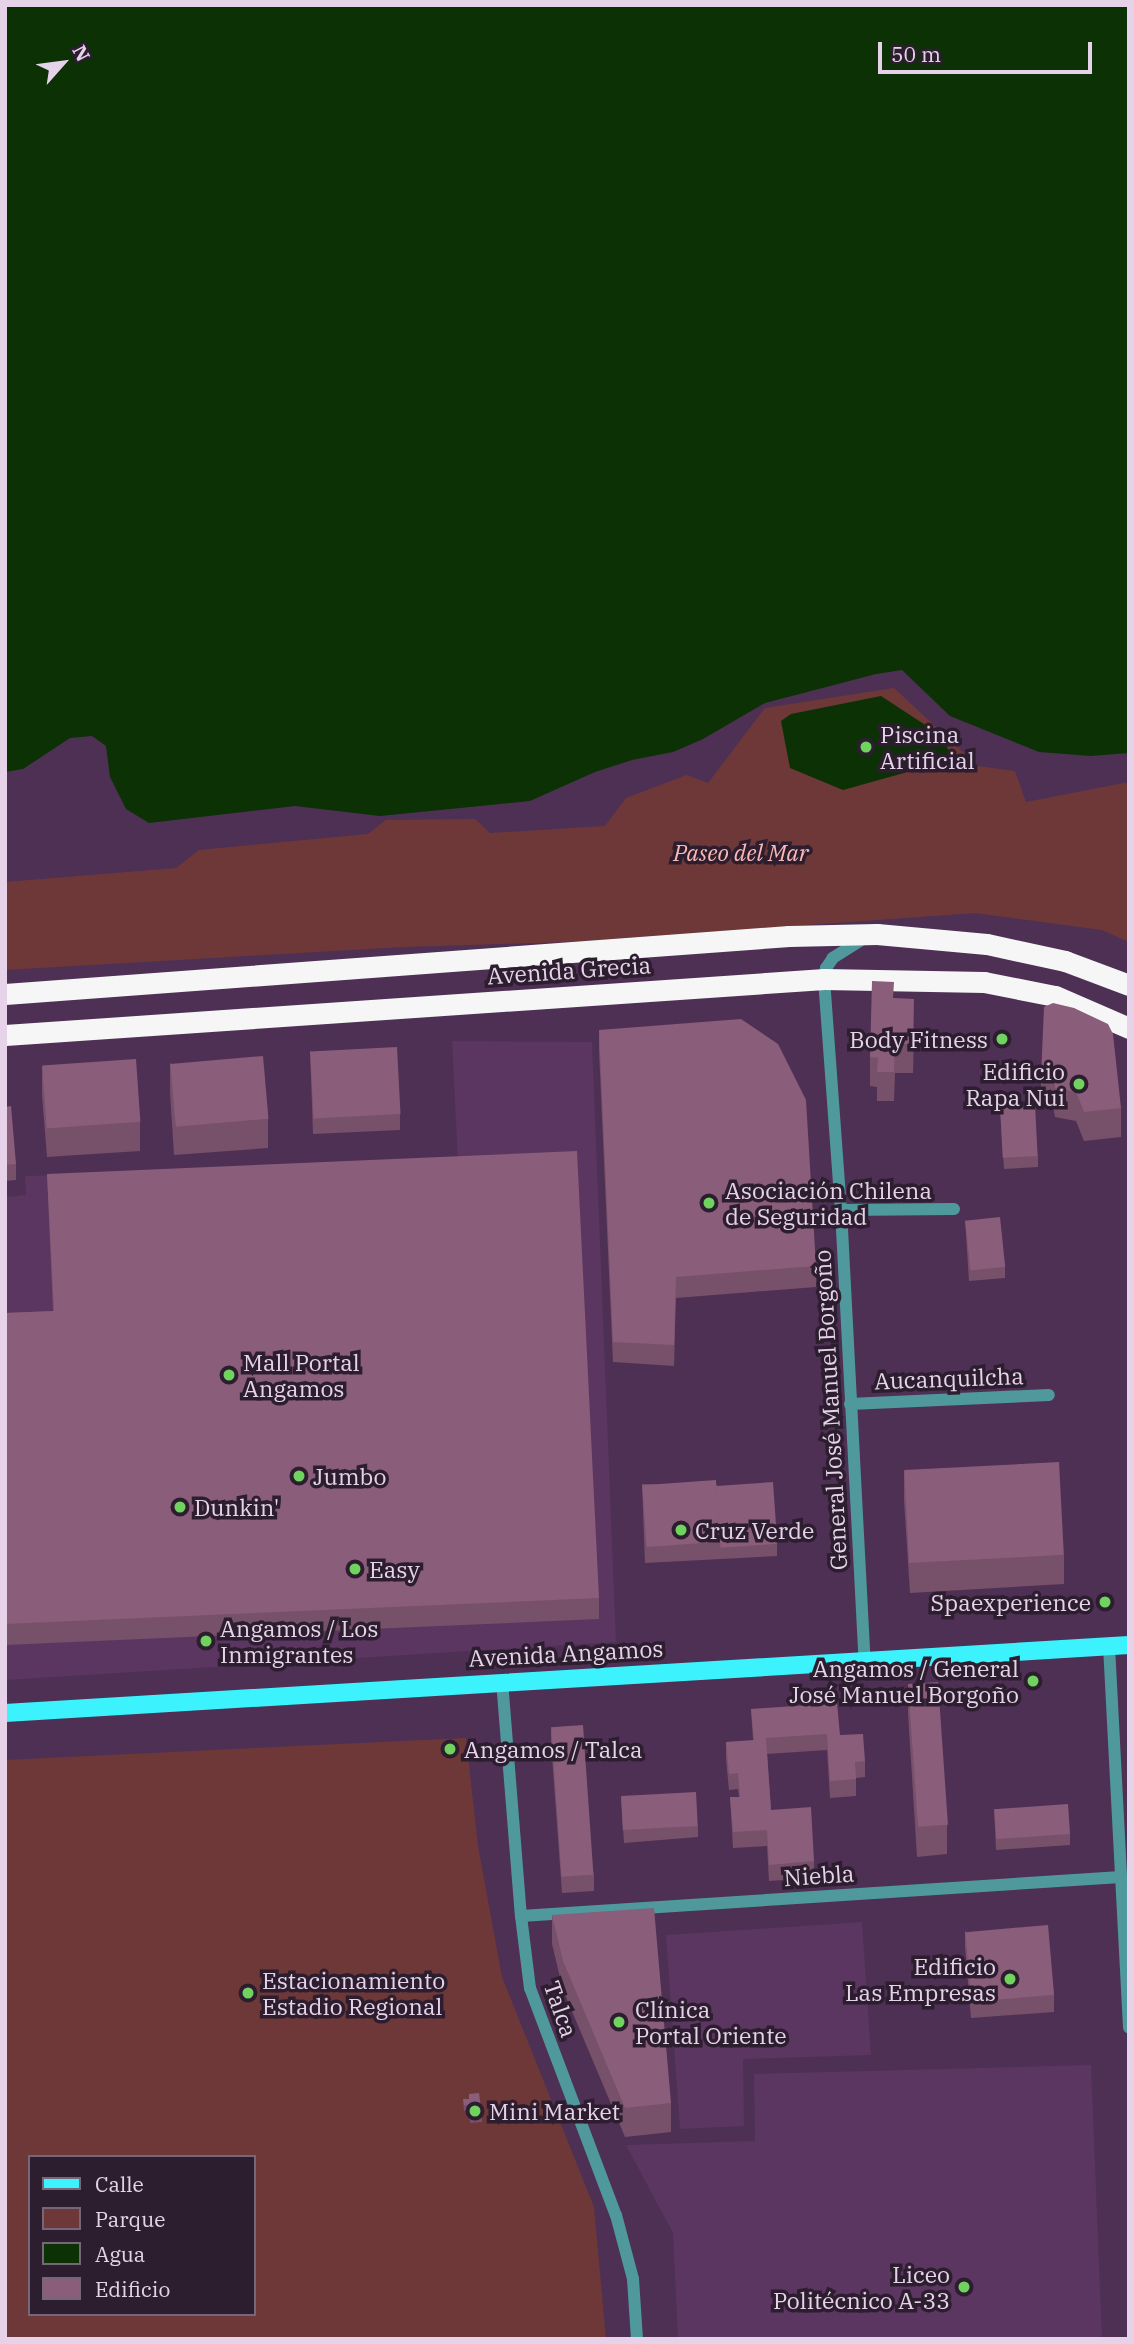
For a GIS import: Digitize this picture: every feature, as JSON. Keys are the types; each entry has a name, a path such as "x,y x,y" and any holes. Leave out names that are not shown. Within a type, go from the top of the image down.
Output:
{"highway":[{"name":"Avenida Grecia","path":"5,995 789,936 877,934 987,944 1065,961 1129,985"},
{"name":"Avenida Grecia","path":"5,1035 824,979 984,982 1055,996 1129,1028"}],"main road":[{"name":"Avenida Angamos","path":"5,1713 1129,1645"}],"street":[{"path":"824,979 826,968 842,950 877,934"},
{"name":"General José Manuel Borgoño","path":"824,979 841,1210 865,1661"},
{"path":"841,1210 954,1209"},
{"name":"Aucanquilcha","path":"850,1404 1049,1395"},
{"path":"1109,1646 1129,2027"},
{"name":"Talca","path":"502,1681 521,1916 530,1988 616,2215 633,2279 637,2339"},
{"name":"Niebla","path":"521,1916 1121,1877"}],"shaded area":[{"name":"Jumbo","path":"452,1041 592,1042 616,1642 5,1680 5,1197 26,1195 25,1176 458,1163"},
{"path":"862,1922 871,2055 743,2059 744,2126 680,2129 666,1935"},
{"path":"1091,2065 1102,2339 678,2339 673,2233 626,2145 755,2141 754,2074"}],"green space":[{"name":"Paseo del Mar","path":"894,688 978,766 1015,771 1026,802 1129,782 1129,942 1102,930 975,913 568,942 403,947 5,970 5,882 176,868 199,850 368,834 386,820 475,819 490,833 605,826 626,798 687,775 708,783 765,708"},
{"name":"Estacionamiento Estadio Regional","path":"466,1738 478,1846 502,1977 594,2207 606,2339 5,2339 5,1760"}],"water":[{"path":"5,5 1129,5 1129,753 1091,756 1039,752 950,716 902,670 876,674 765,703 703,739 673,752 632,760 595,772 530,801 380,816 295,806 149,823 126,809 110,777 106,746 92,736 70,738 23,769 5,772"},
{"name":"Piscina Artificial","path":"881,696 939,734 954,759 843,790 790,768 781,721 791,714"}],"building":[{"path":"872,981 894,982 893,998 914,999 913,1044 895,1044 894,1072 877,1072 878,1058 870,1057"},
{"name":"Edificio Rapa Nui","path":"1053,1003 1074,1008 1108,1024 1113,1034 1121,1108 1084,1112 1076,1092 1055,1088 1053,1077 1041,1077 1044,1007"},
{"name":"Asociación Chilena de Seguridad","path":"741,1019 778,1044 806,1100 816,1266 676,1277 674,1345 613,1342 599,1030"},
{"path":"397,1047 401,1114 314,1118 310,1052"},
{"path":"263,1056 268,1119 176,1127 170,1064"},
{"path":"136,1059 140,1122 47,1128 42,1066"},
{"path":"1035,1105 1038,1156 1003,1158 1000,1107"},
{"path":"11,1106 16,1164 5,1165 5,1107"},
{"name":"Jumbo","path":"577,1151 599,1598 5,1624 5,1313 54,1311 47,1174"},
{"path":"1000,1217 1005,1267 970,1270 965,1221"},
{"path":"1059,1462 1064,1555 909,1563 904,1470"},
{"name":"Cruz Verde","path":"716,1480 720,1542 647,1547 642,1485"},
{"path":"773,1482 777,1544 720,1548 716,1486"},
{"path":"938,1682 948,1825 918,1827 908,1684"},
{"path":"837,1703 840,1735 863,1734 865,1761 855,1762 856,1779 830,1781 827,1734 766,1738 771,1810 811,1807 814,1861 769,1865 767,1830 733,1832 730,1797 740,1797 738,1773 729,1774 726,1742 754,1740 751,1709"},
{"path":"583,1725 593,1875 562,1877 551,1727"},
{"path":"696,1792 698,1826 623,1830 621,1796"},
{"path":"1068,1804 1070,1834 996,1839 994,1809"},
{"name":"Clínica Portal Oriente","path":"654,1908 671,2103 625,2108 563,1961 552,1915"},
{"name":"Edificio Las Empresas","path":"1048,1925 1054,1995 971,2002 965,1932"},
{"name":"Mini Market","path":"479,2093 482,2117 470,2118 469,2105 464,2105 463,2099 469,2099 469,2094"}],"place":[{"name":"Piscina Artificial","path":"866,747"},
{"name":"Body Fitness","path":"1002,1039"},
{"name":"Edificio Rapa Nui","path":"1079,1084"},
{"name":"Asociación Chilena de Seguridad","path":"709,1203"},
{"name":"Mall Portal Angamos","path":"229,1375"},
{"name":"Jumbo","path":"299,1476"},
{"name":"Dunkin'","path":"180,1507"},
{"name":"Cruz Verde","path":"681,1530"},
{"name":"Easy","path":"355,1569"},
{"name":"Spaexperience","path":"1105,1602"},
{"name":"Angamos / Los Inmigrantes","path":"206,1641"},
{"name":"Angamos / General José Manuel Borgoño","path":"1033,1681"},
{"name":"Angamos / Talca","path":"450,1749"},
{"name":"Edificio Las Empresas","path":"1010,1979"},
{"name":"Estacionamiento Estadio Regional","path":"248,1993"},
{"name":"Clínica Portal Oriente","path":"619,2022"},
{"name":"Mini Market","path":"475,2111"},
{"name":"Liceo Politécnico A-33","path":"964,2287"}]}
